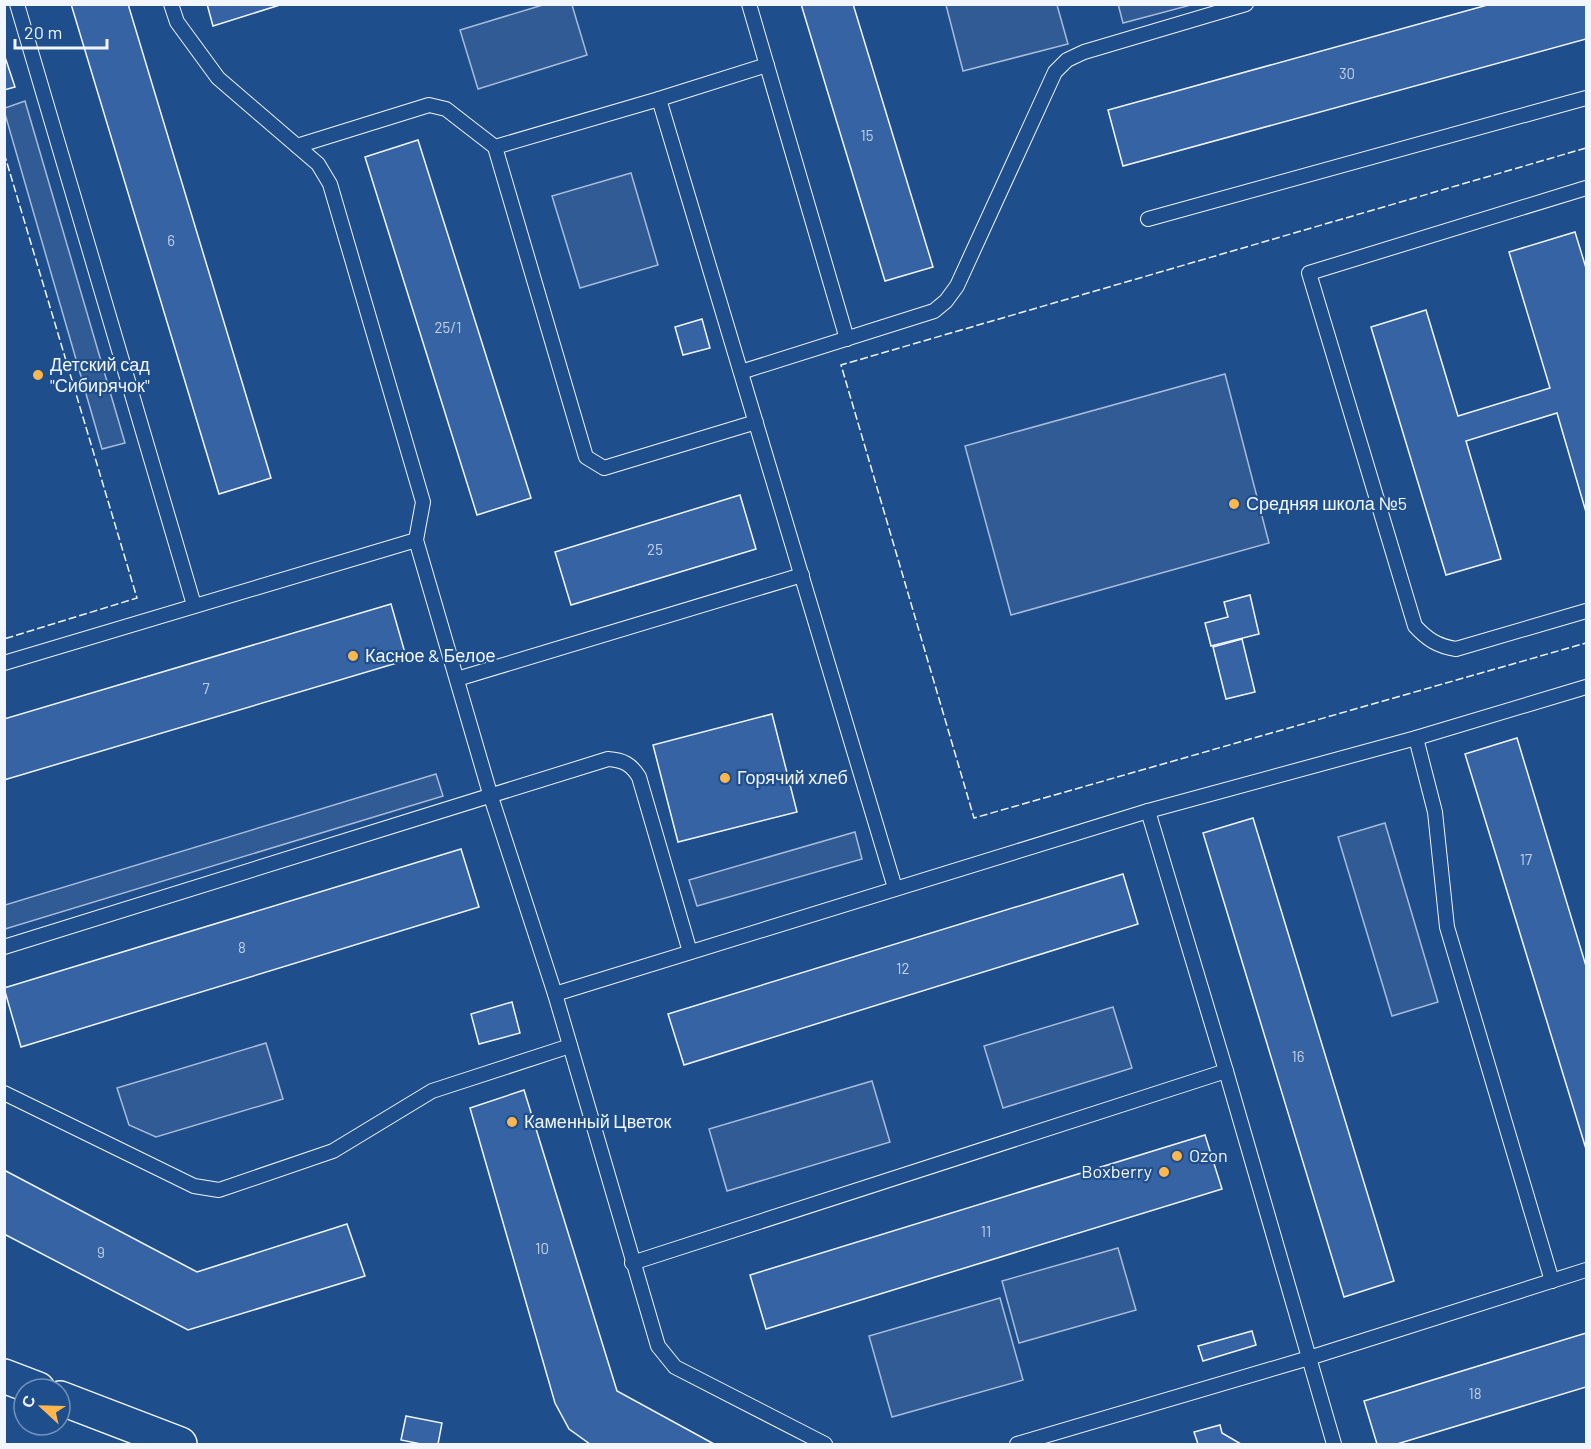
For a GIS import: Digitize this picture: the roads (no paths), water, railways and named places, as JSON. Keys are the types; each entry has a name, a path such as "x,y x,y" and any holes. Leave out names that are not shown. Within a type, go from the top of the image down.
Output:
{"street":[{"path":"72,1403 180,1444"}],"lane":[{"path":"16,4 194,605"},
{"path":"171,4 177,22 218,78 318,164 330,184 423,502 416,540 491,797 555,994 658,1346 675,1367 825,1444"},
{"path":"749,4 847,339"},
{"path":"741,372 934,311 946,301 957,286 1055,72 1067,60 1084,52 1246,4"},
{"path":"495,147 767,65"},
{"path":"1148,219 1587,98"},
{"path":"659,99 895,888"},
{"path":"297,146 429,105 446,109 495,147 586,458 604,468 756,422"},
{"path":"1587,188 1309,273 1415,626 1427,639 1441,647 1456,649 1587,611"},
{"path":"4,663 416,540"},
{"path":"457,679 802,575"},
{"path":"555,994 1148,811 1416,738 1587,687"},
{"path":"1416,738 1435,812 1447,927 1552,1281"},
{"path":"4,947 608,759 620,760 633,767 639,777 690,952"},
{"path":"1148,811 1334,1444"},
{"path":"4,1093 194,1186 219,1190 333,1151 432,1091 570,1046"},
{"path":"632,1263 1226,1071"},
{"path":"1017,1444 1309,1358 1587,1270"}],"place":[{"name":"Детский сад \"Сибирячок\"","path":"38,375"},
{"name":"Средняя школа №5","path":"1234,504"},
{"name":"Касное & Белое","path":"353,656"},
{"name":"Горячий хлеб","path":"725,778"},
{"name":"Каменный Цветок","path":"512,1122"},
{"name":"Ozon","path":"1177,1156"},
{"name":"Boxberry","path":"1164,1172"}]}
